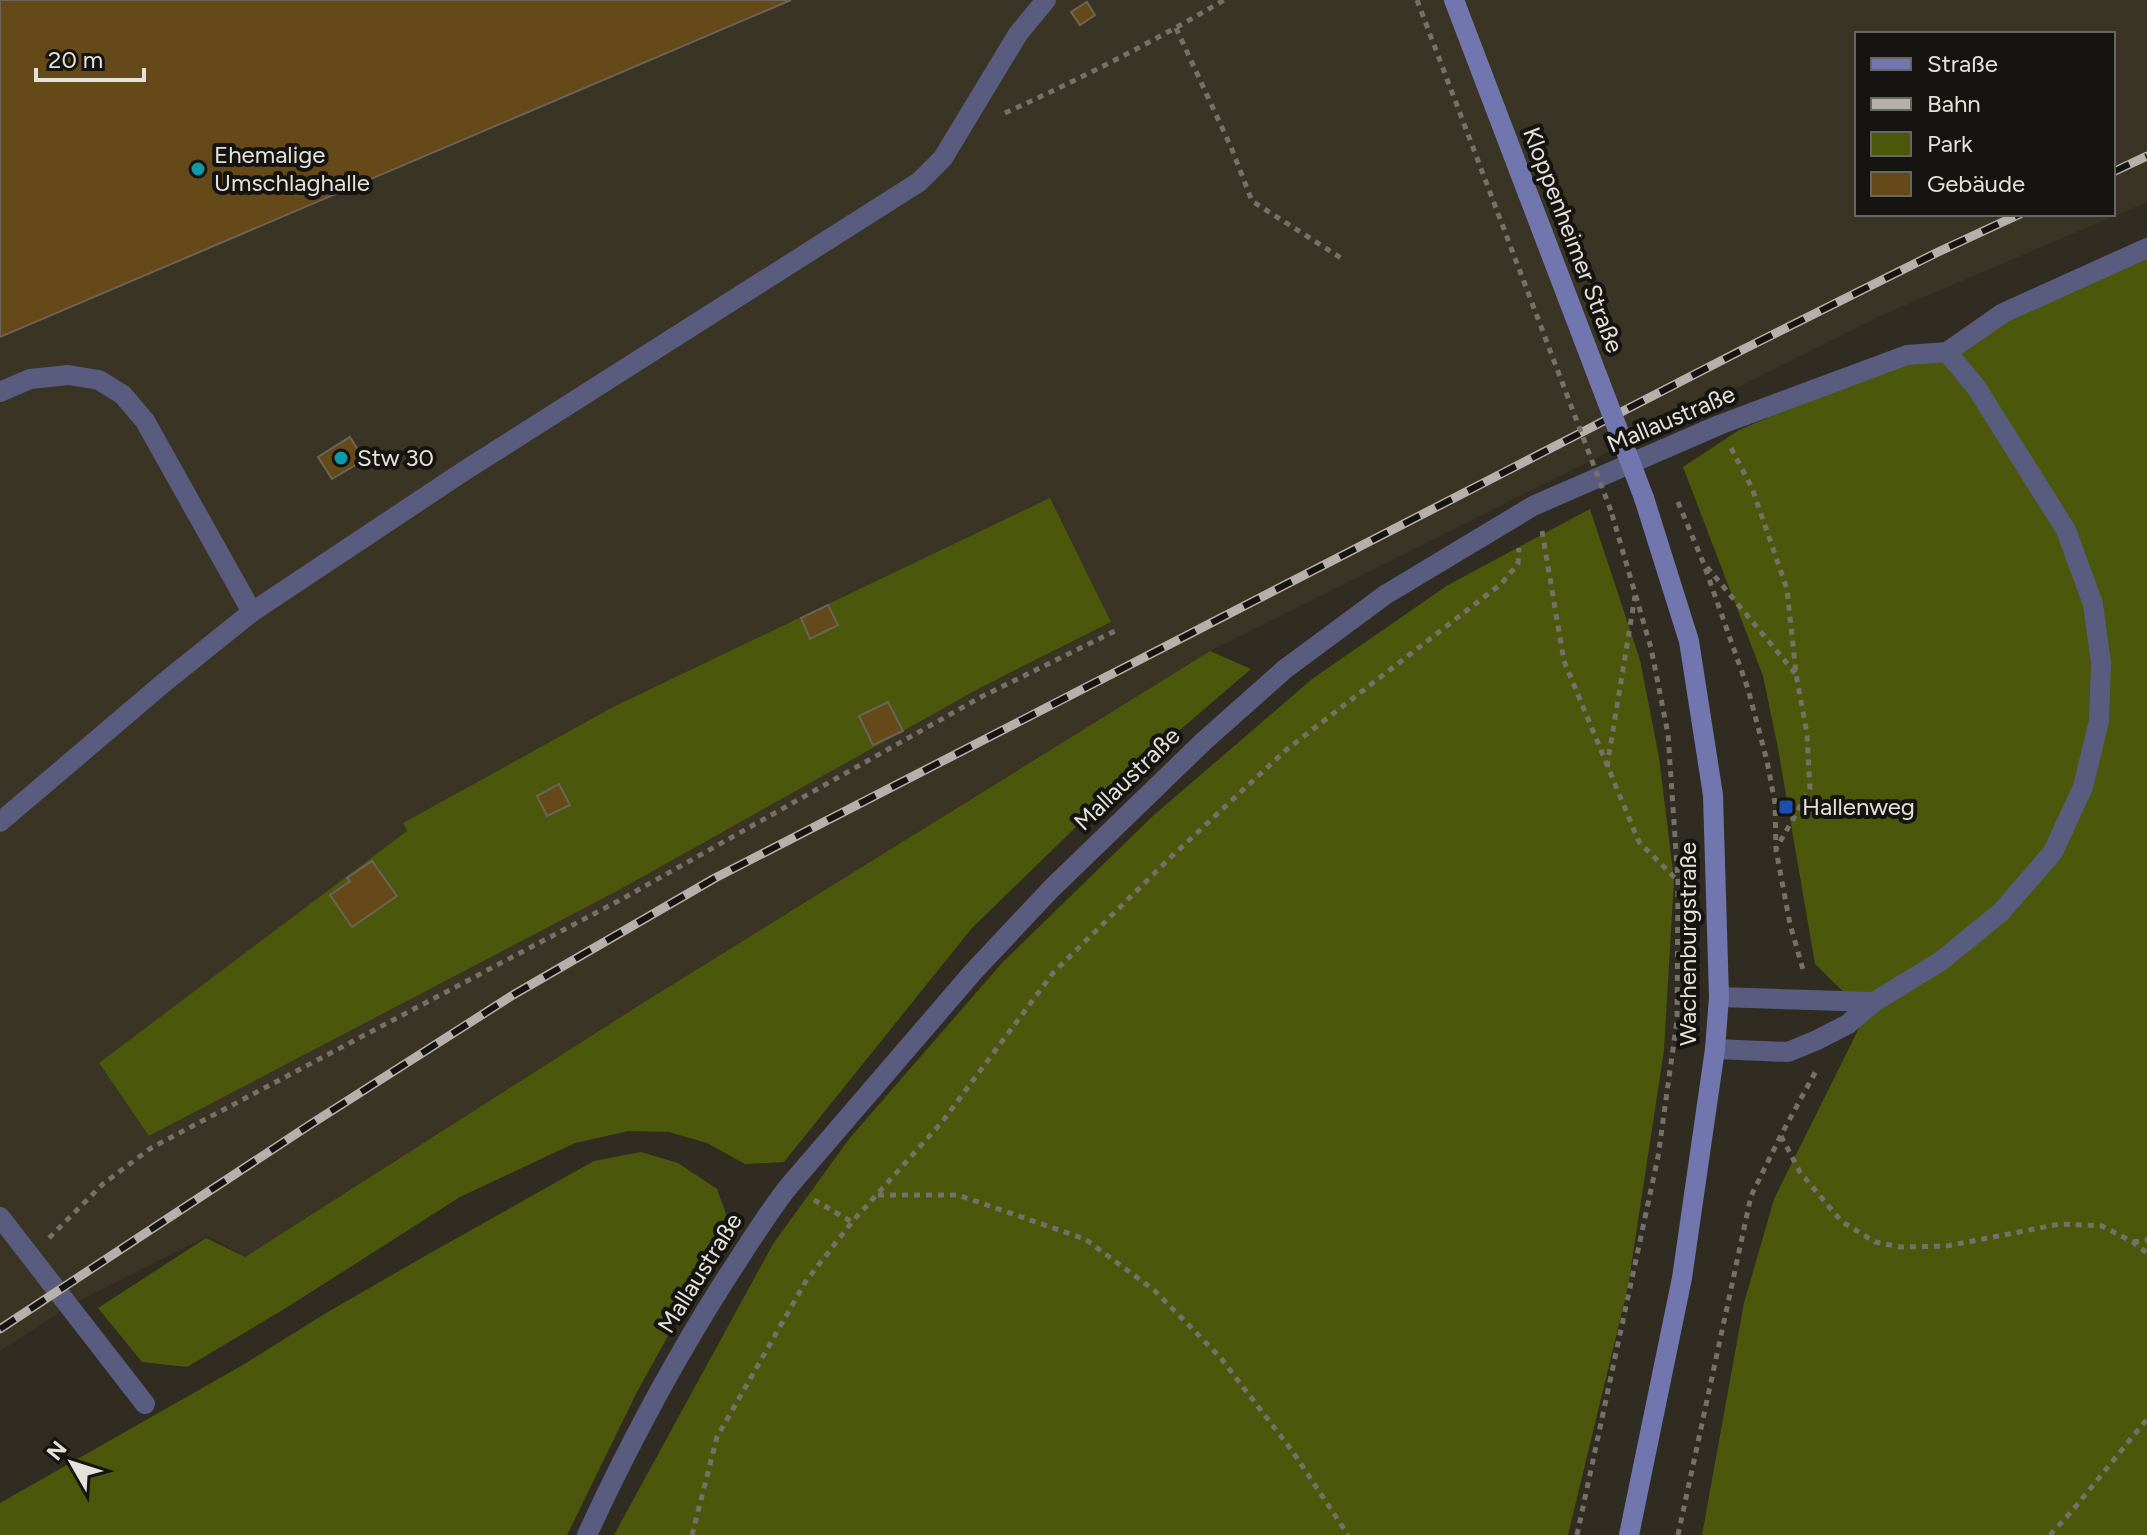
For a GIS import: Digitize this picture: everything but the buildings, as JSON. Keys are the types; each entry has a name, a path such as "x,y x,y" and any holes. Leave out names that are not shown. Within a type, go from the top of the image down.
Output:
{"main road":[{"name":"Kloppenheimer Straße","path":"1454,0 1644,498"},
{"name":"Wachenburgstraße","path":"1629,1535 1682,1278 1715,1049 1719,997 1711,779 1689,641 1644,498"}],"street":[{"path":"0,822 252,612 477,462 919,182 943,158 1018,34 1046,0"},
{"path":"1715,1049 1788,1052 1848,1024 1874,1002 1941,961 2001,912 2053,852 2083,787 2099,721 2101,663 2093,604 2066,530 1976,387 1947,352 2003,313 2147,248"},
{"name":"Mallaustraße","path":"587,1535 619,1464 687,1339 789,1186 973,972 1051,889 1204,741 1285,669 1385,595 1533,506 1719,425 1907,355 1947,352"},
{"path":"0,392 30,379 68,375 99,380 123,395 145,421 252,612"},
{"path":"1719,997 1874,1002"},
{"path":"0,1217 145,1404"}],"path":[{"path":"959,133 1071,83 1224,0"},
{"path":"1417,0 1611,511 1651,648 1668,734 1678,881 1677,1020 1658,1157 1577,1535"},
{"path":"1176,28 1231,147 1252,201 1341,258"},
{"path":"1719,425 1752,488 1787,589 1796,674 1807,734 1810,789 1776,850"},
{"path":"1676,499 1703,562 1748,689 1767,761 1775,803 1776,850 1808,1001"},
{"path":"1530,535 1541,529 1564,661 1639,842 1678,881"},
{"path":"692,1535 717,1437 806,1281 852,1222 942,1122 1053,973 1286,750 1501,584 1518,564 1519,541"},
{"path":"1703,562 1796,674"},
{"path":"1607,767 1636,591"},
{"path":"31,1256 103,1184 151,1148 622,899 981,697 1115,631"},
{"path":"1678,1535 1751,1196 1822,1061 1817,1040"},
{"path":"1781,1135 1800,1172 1841,1221 1875,1242 1900,1247 1947,1246 2060,1224 2102,1226 2147,1253"},
{"path":"789,1186 852,1222"},
{"path":"877,1195 958,1195 1085,1239 1154,1290 1220,1357 1293,1452 1348,1535"},
{"path":"2133,1242 2147,1240"},
{"path":"2050,1535 2147,1419"}],"shaded area":[{"path":"0,0 2147,0 2147,202 2115,216 2115,32 1855,32 1855,216 2114,216 1882,315 1210,651 638,1006 245,1257 208,1236 69,1306 0,1351","holes":["1050,499 1111,623 978,689 150,1136 99,1064 407,831 403,823 613,707"]}],"green space":[{"path":"2147,257 2147,1535 1702,1535 1744,1303 1774,1199 1866,1014 1815,964 1763,676 1683,467 1739,430"},
{"path":"1050,498 1111,622 978,689 617,891 149,1136 99,1063 407,831 403,823 613,707"},
{"path":"1590,509 1640,660 1659,757 1674,880 1664,1050 1628,1287 1568,1535 614,1535 773,1244 849,1139 1002,963 1154,815 1312,679 1448,585"},
{"path":"1210,651 1251,669 1146,759 972,928 784,1162 745,1164 707,1143 669,1132 629,1131 575,1143 460,1197 187,1367 142,1362 98,1308 206,1238 245,1257 638,1006"},
{"path":"641,1152 678,1163 717,1189 727,1217 725,1238 705,1281 673,1327 638,1390 567,1535 0,1535 0,1503 594,1161"}],"railway":[{"path":"2115,171 2147,156"},
{"path":"0,1329 513,995 715,878 1740,351 2016,216"}],"place":[{"name":"Ehemalige Umschlaghalle","path":"198,169"},
{"name":"Stw 30","path":"341,458"},
{"name":"Hallenweg","path":"1786,807"}]}
